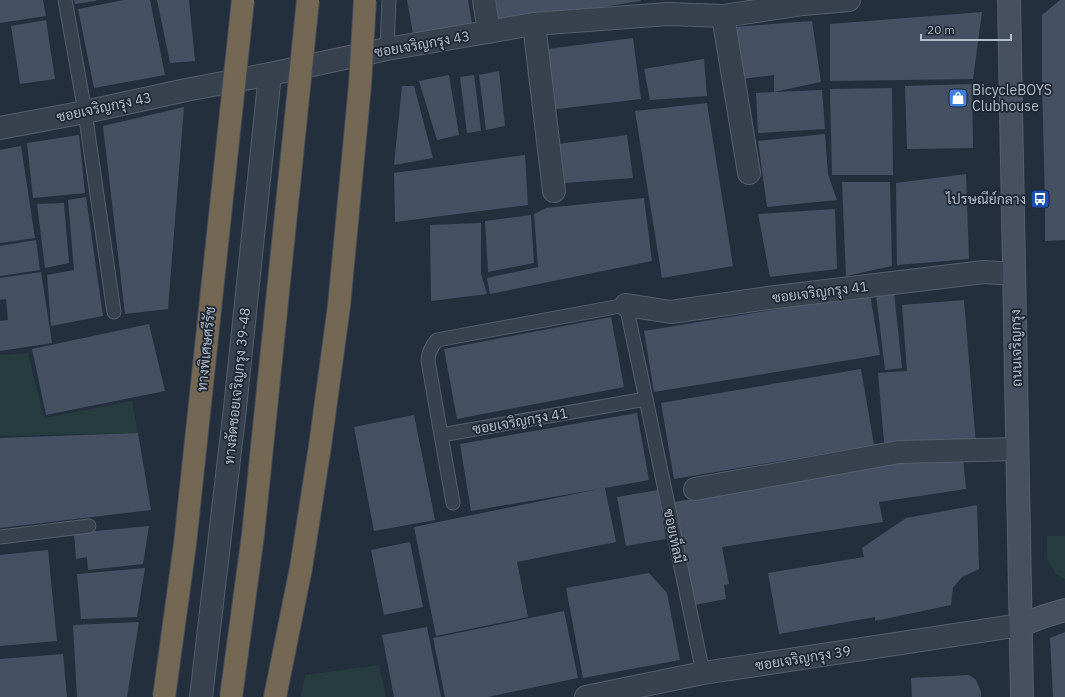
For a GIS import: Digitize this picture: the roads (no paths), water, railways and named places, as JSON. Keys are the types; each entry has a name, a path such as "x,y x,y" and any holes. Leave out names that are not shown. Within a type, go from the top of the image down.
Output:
{"highway":[{"name":"ทางพิเศษศรีรัช","path":"164,697 185,544 244,0"},
{"path":"231,697 253,534 308,0"},
{"path":"275,697 301,568 320,446 338,313 360,85 365,0"}],"main road":[{"name":"ถนนเจริญกรุง","path":"1009,0 1022,697"},
{"path":"1021,625 1065,610"}],"street":[{"path":"484,0 489,32"},
{"name":"ซอยเจริญกรุง 43","path":"0,128 85,112 387,49 534,24 667,7 722,16 803,2 849,0"},
{"path":"722,16 749,173"},
{"path":"534,24 554,191"},
{"name":"ทางลัดซอยเจริญกรุง 39-48","path":"201,697 235,408 270,74"},
{"name":"ซอยเจริญกรุง 41","path":"626,305 671,312 776,297 984,272 1014,274"},
{"path":"695,489 898,452 1017,449"},
{"name":"ซอยเจริญกรุง 39","path":"586,697 703,673 1021,625"}],"lane":[{"path":"65,0 85,112 114,312"},
{"path":"387,49 389,0"},
{"path":"626,305 646,399"},
{"name":"ซอยเจริญกรุง 41","path":"453,503 428,361 428,356 432,345 437,340 626,305"},
{"name":"ซอยเจริญกรุง 41","path":"441,435 646,399"},
{"name":"ซอยเท็ลมี","path":"646,399 703,673"},
{"path":"0,537 90,526"}],"place":[{"name":"BicycleBOYS Clubhouse","path":"958,98"},
{"name":"ไปรษณีย์กลาง","path":"1040,199"}]}
